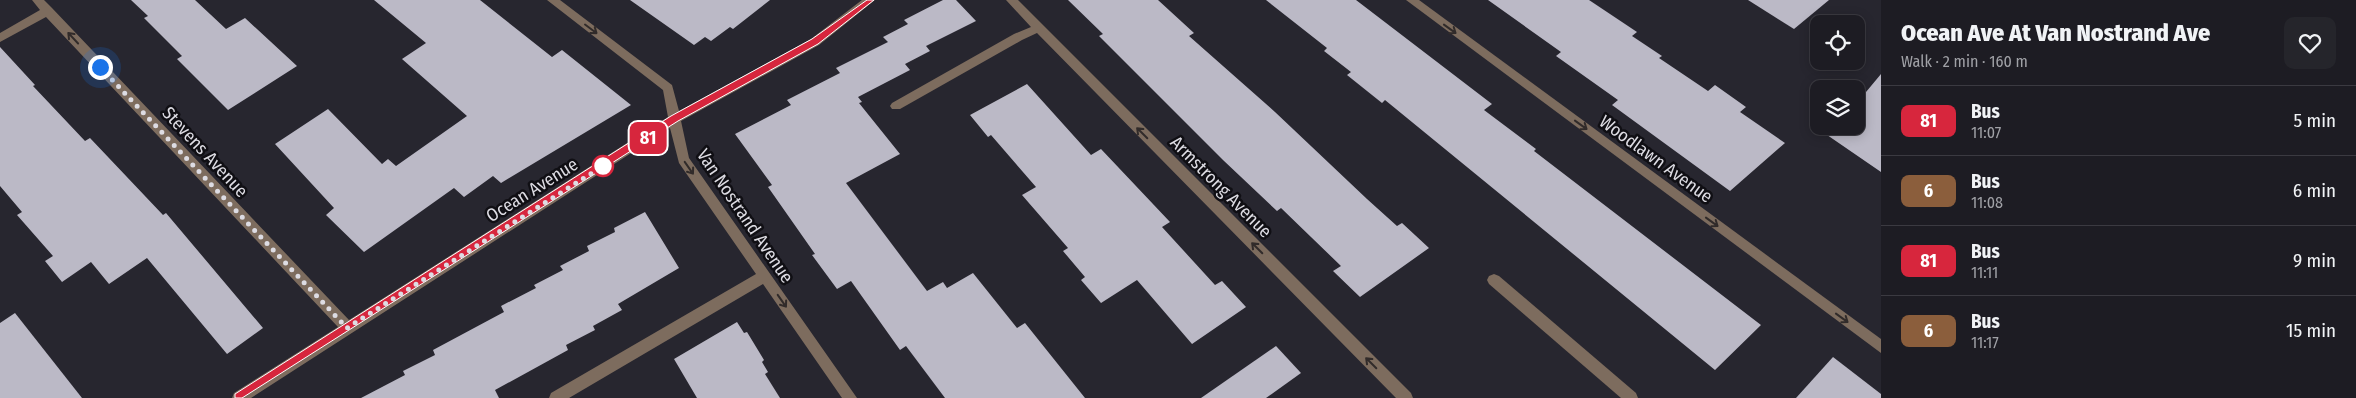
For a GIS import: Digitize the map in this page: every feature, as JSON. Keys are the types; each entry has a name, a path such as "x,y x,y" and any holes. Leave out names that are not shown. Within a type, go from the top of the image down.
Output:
{"street":[{"name":"Stevens Avenue","path":"37,0 347,328"},
{"name":"Van Nostrand Avenue","path":"552,0 668,88 683,159 850,398"},
{"name":"Ocean Avenue","path":"239,398 675,119 815,42 870,0"},
{"name":"Armstrong Avenue","path":"1011,0 1406,398"},
{"name":"Woodlawn Avenue","path":"1411,0 1881,347"},
{"path":"0,38 48,11"},
{"path":"896,106 1018,37 1039,28"},
{"path":"556,398 765,276"},
{"path":"1494,280 1630,398"}],"building":[{"path":"131,0 195,0 226,29 245,18 297,66 228,110 177,59 182,56 144,18 148,16"},
{"path":"374,0 480,0 552,57 562,50 631,105 501,183 493,176 464,197 454,188 364,252 326,215 334,208 275,144 328,109 382,164 388,159 396,166 467,116 402,59 426,43"},
{"path":"630,0 770,0 733,29 730,27 711,41 705,37 694,45"},
{"path":"943,0 956,0 976,21 926,46 930,51 905,64 910,70 858,97 862,102 859,103 900,154 846,183 927,291 943,282 947,288 973,273 1017,328 1025,323 1085,398 945,398 906,346 900,350 851,281 837,289 812,255 815,254 768,187 772,185 735,134 791,105 787,100 840,73 836,68 888,42 883,37 908,24 904,20"},
{"path":"1068,0 1158,0 1194,33 1189,36 1275,112 1367,199 1397,226 1402,223 1429,248 1360,297 1333,271 1341,266 1281,208 1277,211 1223,160 1099,36 1103,34"},
{"path":"1266,0 1356,0 1492,104 1484,110 1536,149 1534,151 1761,325 1715,370 1385,100 1382,103 1347,75 1351,72 1324,51 1327,48"},
{"path":"1488,0 1589,0 1637,32 1632,36 1662,56 1659,58 1708,91 1715,85 1746,107 1740,112 1785,143 1730,191 1612,105 1618,100 1556,56 1561,52"},
{"path":"1748,0 1829,0 1794,29"},
{"path":"0,47 35,85 33,86 85,141 90,138 163,215 166,213 263,328 227,354 147,258 109,284 91,262 62,282 45,261 53,256 17,215 22,212 0,186"},
{"path":"1881,74 1881,172 1827,135 1865,135 1865,93"},
{"path":"1027,84 1091,155 1101,149 1170,222 1162,227 1215,285 1222,281 1246,307 1192,344 1137,280 1101,303 1081,280 1085,277 1063,251 1068,248 1022,195 1036,187 991,135 988,137 970,115"},
{"path":"645,212 679,268 618,304 622,310 593,326 595,330 566,345 568,350 495,390 499,398 361,398 405,375 403,371 435,355 433,350 504,312 501,306 536,288 534,285 563,270 560,266 589,251 587,246 615,232 614,228"},
{"path":"15,313 82,398 0,398 0,323"},
{"path":"737,322 744,333 747,332 764,360 762,362 768,372 765,374 780,398 697,398 674,359"},
{"path":"1276,346 1301,373 1266,398 1201,398"},
{"path":"1833,357 1881,394 1881,398 1796,398"}],"bus line":[{"name":"81","path":"239,398 675,119 815,42 870,0"}],"route":[{"path":"100,67 347,328 603,166"}]}
